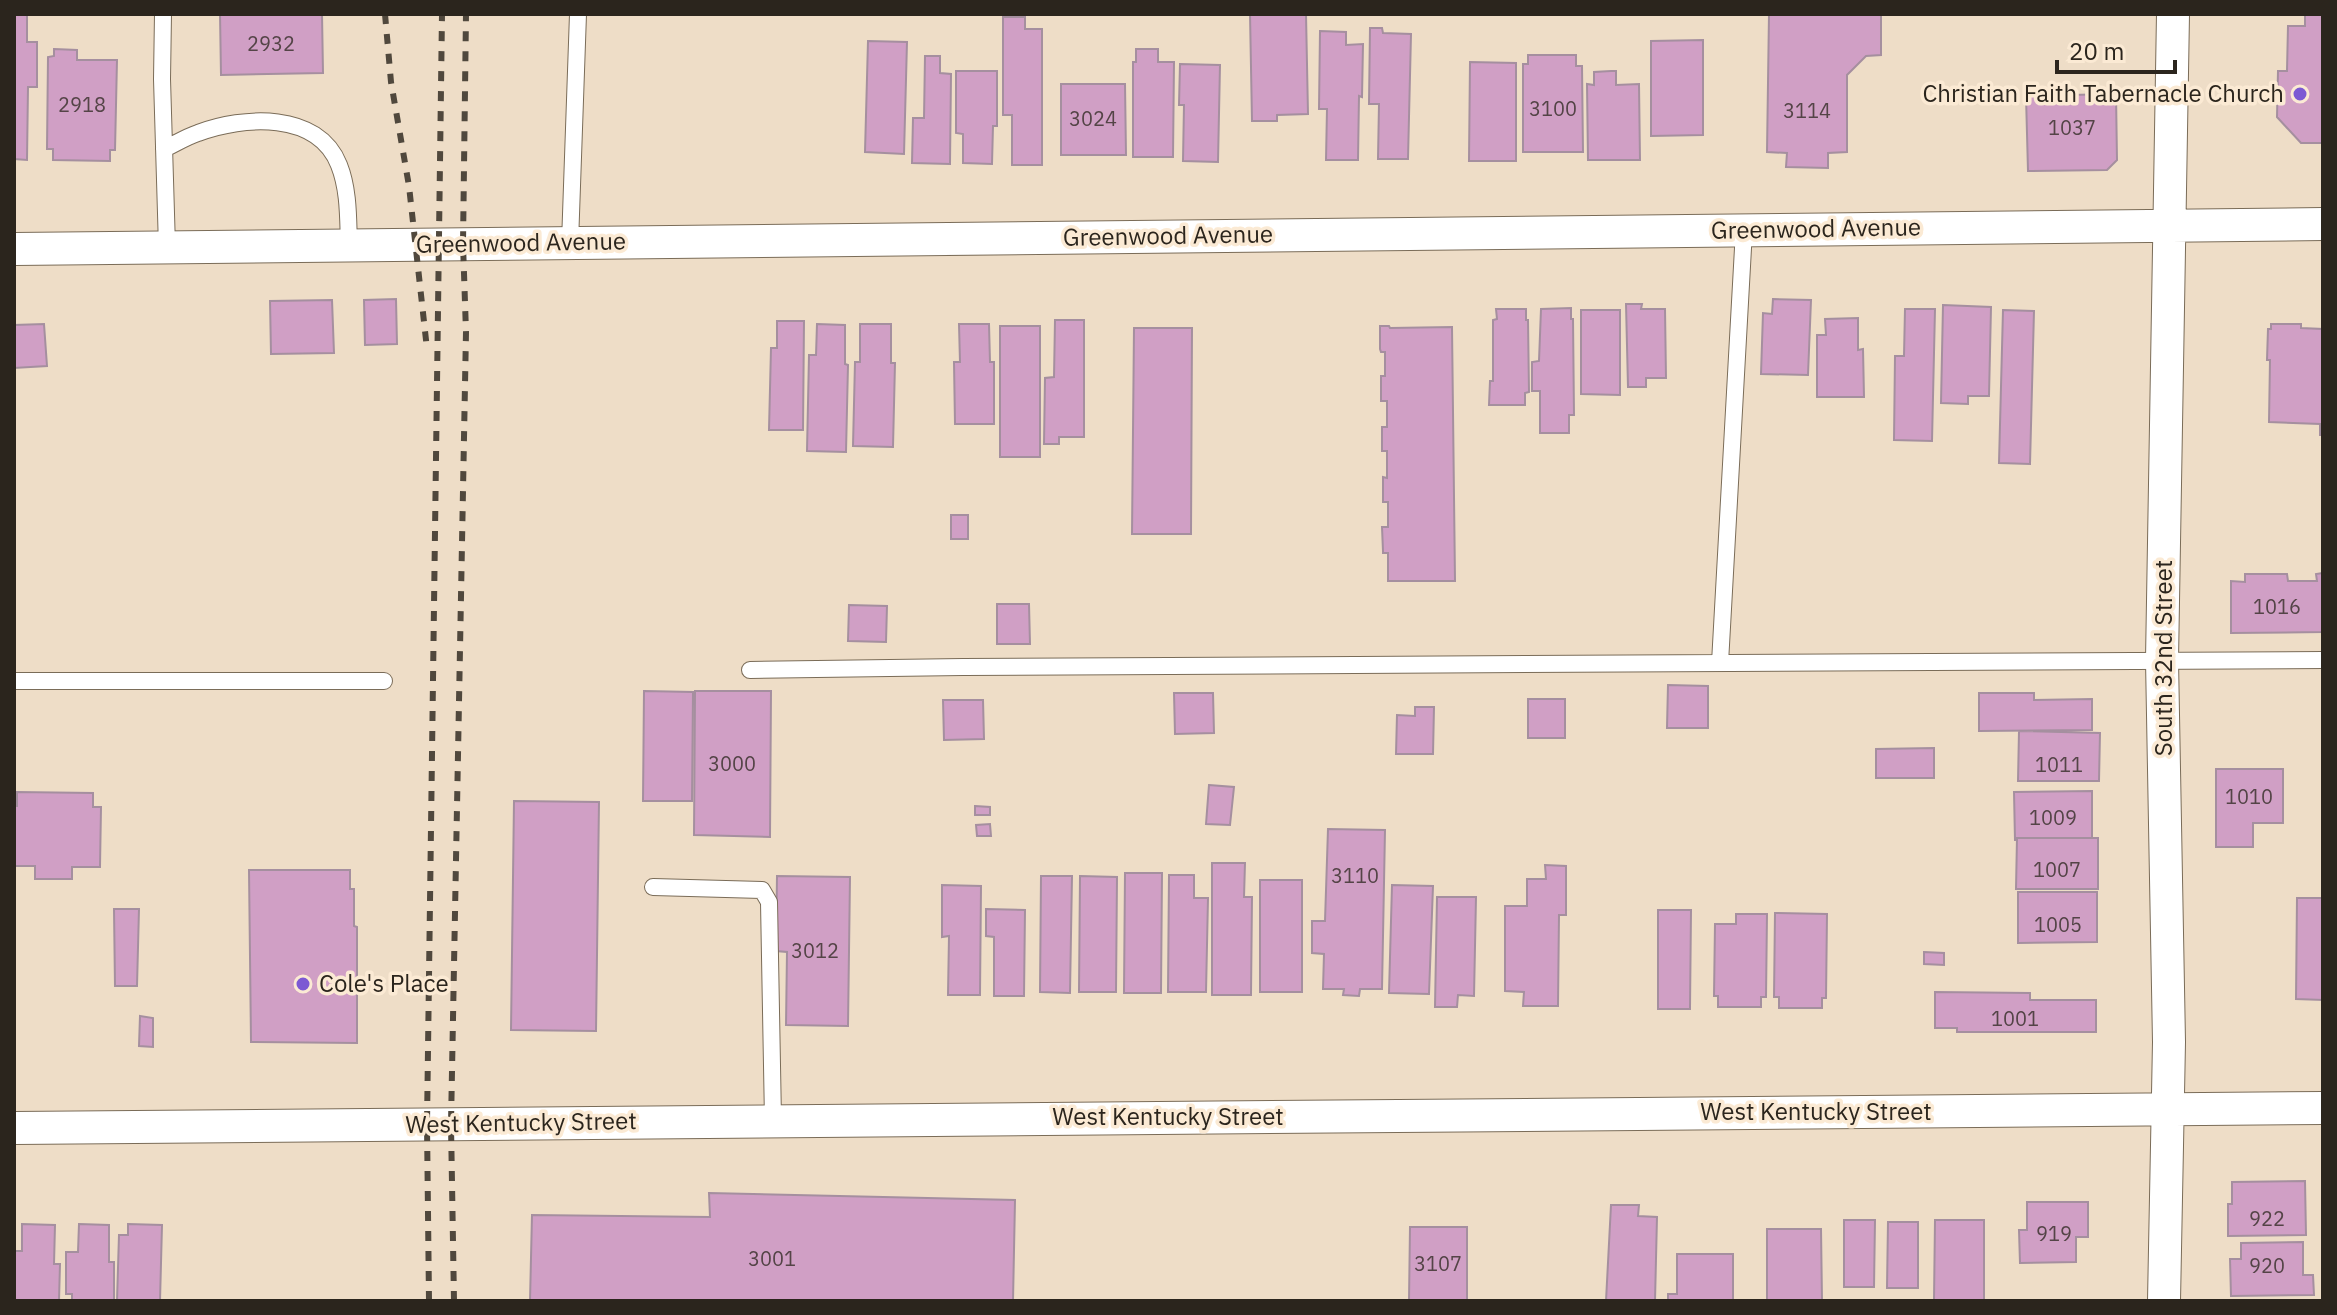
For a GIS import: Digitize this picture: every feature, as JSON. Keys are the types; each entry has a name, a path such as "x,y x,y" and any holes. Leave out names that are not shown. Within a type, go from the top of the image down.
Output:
{"street":[{"name":"South 32nd Street","path":"2164,1301 2169,1042 2162,660 2173,14"},
{"name":"Greenwood Avenue","path":"14,249 2323,224"},
{"name":"West Kentucky Street","path":"14,1128 2323,1108"}],"lane":[{"path":"163,14 167,247"},
{"path":"570,243 578,14"},
{"path":"164,149 197,133 232,123 265,121 301,127 325,143 339,164 346,195 349,245"},
{"path":"1720,663 1744,230"},
{"path":"750,670 2323,660"},
{"path":"14,681 384,681"},
{"path":"653,887 762,890 769,902 773,1120"}],"building":[{"path":"14,14 27,14 27,42 37,42 37,87 28,87 27,160 14,159"},
{"path":"220,14 322,14 323,73 221,75"},
{"path":"1250,14 1306,14 1308,114 1277,115 1277,121 1252,121"},
{"path":"1769,14 1881,14 1881,55 1866,56 1847,75 1847,152 1828,153 1828,168 1786,167 1787,153 1767,152"},
{"name":"Christian Faith Tabernacle Church","path":"2305,14 2323,14 2322,143 2301,143 2277,117 2278,71 2287,71 2288,26 2305,26"},
{"path":"1003,17 1025,17 1025,29 1042,29 1042,165 1012,165 1012,115 1003,115"},
{"path":"1370,28 1382,28 1383,33 1411,34 1408,159 1378,159 1379,104 1369,104"},
{"path":"1320,31 1346,32 1346,45 1363,44 1358,160 1326,160 1327,109 1319,109"},
{"path":"1703,40 1703,135 1651,136 1651,41"},
{"path":"868,41 907,42 904,154 865,152"},
{"path":"54,49 77,50 77,60 117,60 115,150 110,150 110,161 53,160 53,149 47,149 48,57 54,56"},
{"path":"1136,49 1158,49 1158,62 1174,62 1173,157 1133,157 1133,62 1136,62"},
{"path":"1528,55 1576,55 1576,66 1582,66 1583,152 1523,152 1523,64 1528,64"},
{"path":"925,56 940,56 940,73 951,74 950,164 912,163 913,118 924,118"},
{"path":"1470,62 1516,63 1516,161 1469,161"},
{"path":"1180,64 1220,65 1218,162 1183,161 1184,105 1179,105"},
{"path":"956,71 997,71 997,126 993,126 992,164 963,163 963,134 956,133"},
{"path":"1616,71 1616,85 1639,84 1640,160 1588,160 1587,84 1594,85 1594,72"},
{"path":"1061,84 1125,84 1126,155 1061,155"},
{"path":"2116,94 2117,160 2107,170 2028,171 2026,96"},
{"path":"396,299 397,344 365,345 364,300"},
{"path":"1773,299 1811,300 1808,375 1761,374 1763,313 1772,314"},
{"path":"332,300 334,353 271,354 270,301"},
{"path":"1626,304 1642,304 1641,309 1665,309 1666,378 1646,378 1646,387 1628,387"},
{"path":"1943,305 1991,307 1989,396 1968,396 1968,404 1941,403"},
{"path":"1571,308 1574,415 1569,415 1569,433 1540,433 1540,391 1532,391 1532,362 1539,361 1541,309"},
{"path":"1496,309 1526,309 1529,392 1525,393 1525,405 1489,405"},
{"path":"1905,309 1935,309 1932,441 1894,440 1895,356 1904,356"},
{"path":"1581,310 1620,310 1620,395 1581,394"},
{"path":"2003,310 2034,311 2030,464 1999,463"},
{"path":"1858,318 1858,350 1863,349 1864,397 1817,397 1817,335 1826,335 1825,319"},
{"path":"1055,320 1084,320 1084,437 1059,437 1059,444 1044,444 1045,378 1054,377"},
{"path":"777,321 804,321 803,430 769,430 771,348 777,348"},
{"path":"44,324 47,366 14,368 14,325"},
{"path":"817,324 845,325 845,364 848,365 846,452 807,451 809,355 816,355"},
{"path":"860,324 891,324 891,363 895,363 893,447 853,446 855,362 860,362"},
{"path":"959,324 989,324 990,362 994,362 994,424 955,424 954,362 960,362"},
{"path":"2271,324 2301,324 2301,328 2323,329 2323,435 2320,435 2320,424 2269,422 2270,360 2267,360 2268,329 2271,329"},
{"path":"1000,326 1040,326 1040,457 1000,457"},
{"path":"1380,326 1452,327 1455,581 1388,581 1388,553 1383,553 1382,527 1388,527 1388,502 1383,502 1387,451 1382,451 1382,427 1387,427 1387,401 1381,401 1385,352 1380,349"},
{"path":"1134,328 1192,328 1191,534 1132,534"},
{"path":"951,515 968,515 968,539 951,539"},
{"path":"2323,573 2323,632 2231,633 2231,581 2245,582 2245,574 2287,574 2288,581 2317,581 2316,574"},
{"path":"997,604 1029,604 1030,644 997,644"},
{"path":"849,605 887,606 886,642 848,641"},
{"path":"1668,685 1708,686 1708,728 1667,728"},
{"path":"644,691 693,692 692,801 643,801"},
{"path":"695,691 771,691 770,837 694,835"},
{"path":"1174,693 1213,693 1214,733 1175,734"},
{"path":"1979,693 2034,693 2034,700 2092,699 2092,730 1979,731"},
{"path":"1528,699 1565,699 1565,738 1528,738"},
{"path":"943,700 983,700 984,739 944,740"},
{"path":"1415,707 1434,707 1433,754 1396,754 1397,715 1415,716"},
{"path":"2019,731 2100,733 2099,781 2018,781"},
{"path":"1934,748 1934,778 1876,778 1876,749"},
{"path":"2216,769 2283,769 2283,823 2253,823 2253,847 2216,847"},
{"path":"1209,785 1234,787 1230,825 1206,824"},
{"path":"2092,791 2092,838 2015,840 2014,792"},
{"path":"17,792 93,793 93,807 101,807 100,867 72,867 72,879 35,879 35,866 14,866 14,806 17,806"},
{"path":"514,801 599,802 596,1031 511,1030"},
{"path":"975,806 990,807 990,815 975,815"},
{"path":"990,824 991,836 977,836 976,825"},
{"path":"1328,829 1385,830 1382,989 1360,989 1359,996 1343,995 1344,989 1323,989 1324,954 1312,953 1312,921 1325,921"},
{"path":"2017,838 2098,838 2098,889 2016,889"},
{"path":"1212,863 1245,863 1244,897 1252,897 1251,995 1212,995"},
{"path":"1545,865 1566,866 1566,915 1559,915 1558,1006 1523,1006 1524,992 1505,991 1505,906 1527,906 1527,879 1546,879"},
{"name":"Cole's Place","path":"249,870 350,870 350,889 354,889 354,926 357,927 357,1043 251,1042"},
{"path":"1125,873 1162,873 1161,993 1124,993"},
{"path":"1169,875 1194,875 1194,898 1208,898 1206,992 1168,992"},
{"path":"777,876 850,877 848,1026 786,1025 787,952 776,951"},
{"path":"1041,876 1072,876 1070,993 1040,992"},
{"path":"1080,876 1117,877 1116,992 1079,992"},
{"path":"1260,880 1302,880 1302,992 1260,992"},
{"path":"942,885 981,886 980,995 948,995 949,936 942,937"},
{"path":"1392,885 1433,886 1429,994 1389,993"},
{"path":"2018,892 2097,892 2097,942 2018,943"},
{"path":"1437,897 1476,897 1474,996 1458,995 1457,1007 1435,1007"},
{"path":"2297,898 2323,898 2323,1000 2296,999"},
{"path":"114,909 139,909 137,986 115,986"},
{"path":"986,909 1025,910 1024,996 994,996 994,937 986,936"},
{"path":"1658,910 1691,910 1690,1009 1658,1009"},
{"path":"1775,913 1827,914 1826,998 1822,998 1822,1008 1779,1008 1779,997 1774,997"},
{"path":"1736,914 1767,914 1766,997 1761,997 1761,1007 1718,1007 1718,996 1714,996 1715,924 1736,924"},
{"path":"1924,952 1944,953 1944,965 1924,964"},
{"path":"1935,992 2030,993 2030,1000 2096,1000 2096,1032 1957,1032 1957,1028 1935,1028"},
{"path":"140,1016 153,1018 153,1047 139,1046"},
{"path":"2305,1181 2306,1235 2228,1236 2232,1182"},
{"path":"709,1193 1015,1200 1013,1301 530,1301 532,1215 710,1217"},
{"path":"2027,1202 2088,1202 2088,1237 2076,1237 2076,1262 2020,1263 2019,1230 2027,1230"},
{"path":"1611,1205 1639,1205 1638,1216 1657,1217 1655,1301 1606,1301"},
{"path":"1844,1220 1875,1220 1874,1287 1844,1287"},
{"path":"1935,1220 1984,1220 1984,1300 1934,1300"},
{"path":"1888,1222 1918,1222 1918,1288 1887,1288"},
{"path":"22,1224 55,1225 54,1264 60,1264 59,1301 15,1301 14,1251 22,1251"},
{"path":"79,1224 109,1225 109,1262 114,1262 114,1301 72,1301 72,1294 66,1294 66,1252 78,1252"},
{"path":"128,1224 162,1225 160,1301 117,1301 119,1235 128,1235"},
{"path":"1410,1227 1467,1227 1467,1301 1409,1301"},
{"path":"1767,1229 1821,1229 1822,1301 1767,1301"},
{"path":"2303,1242 2303,1275 2313,1275 2314,1295 2231,1296 2230,1259 2241,1259 2241,1243"},
{"path":"1677,1254 1733,1254 1733,1301 1668,1301 1668,1294 1677,1294"}],"railway":[{"path":"385,14 391,82 409,186 427,349"},
{"path":"429,1301 427,1124 442,14"},
{"path":"454,1301 451,1124 466,332 463,244 466,14"}],"place":[{"name":"Christian Faith Tabernacle Church","path":"2300,94"},
{"name":"Cole's Place","path":"303,984"}]}
